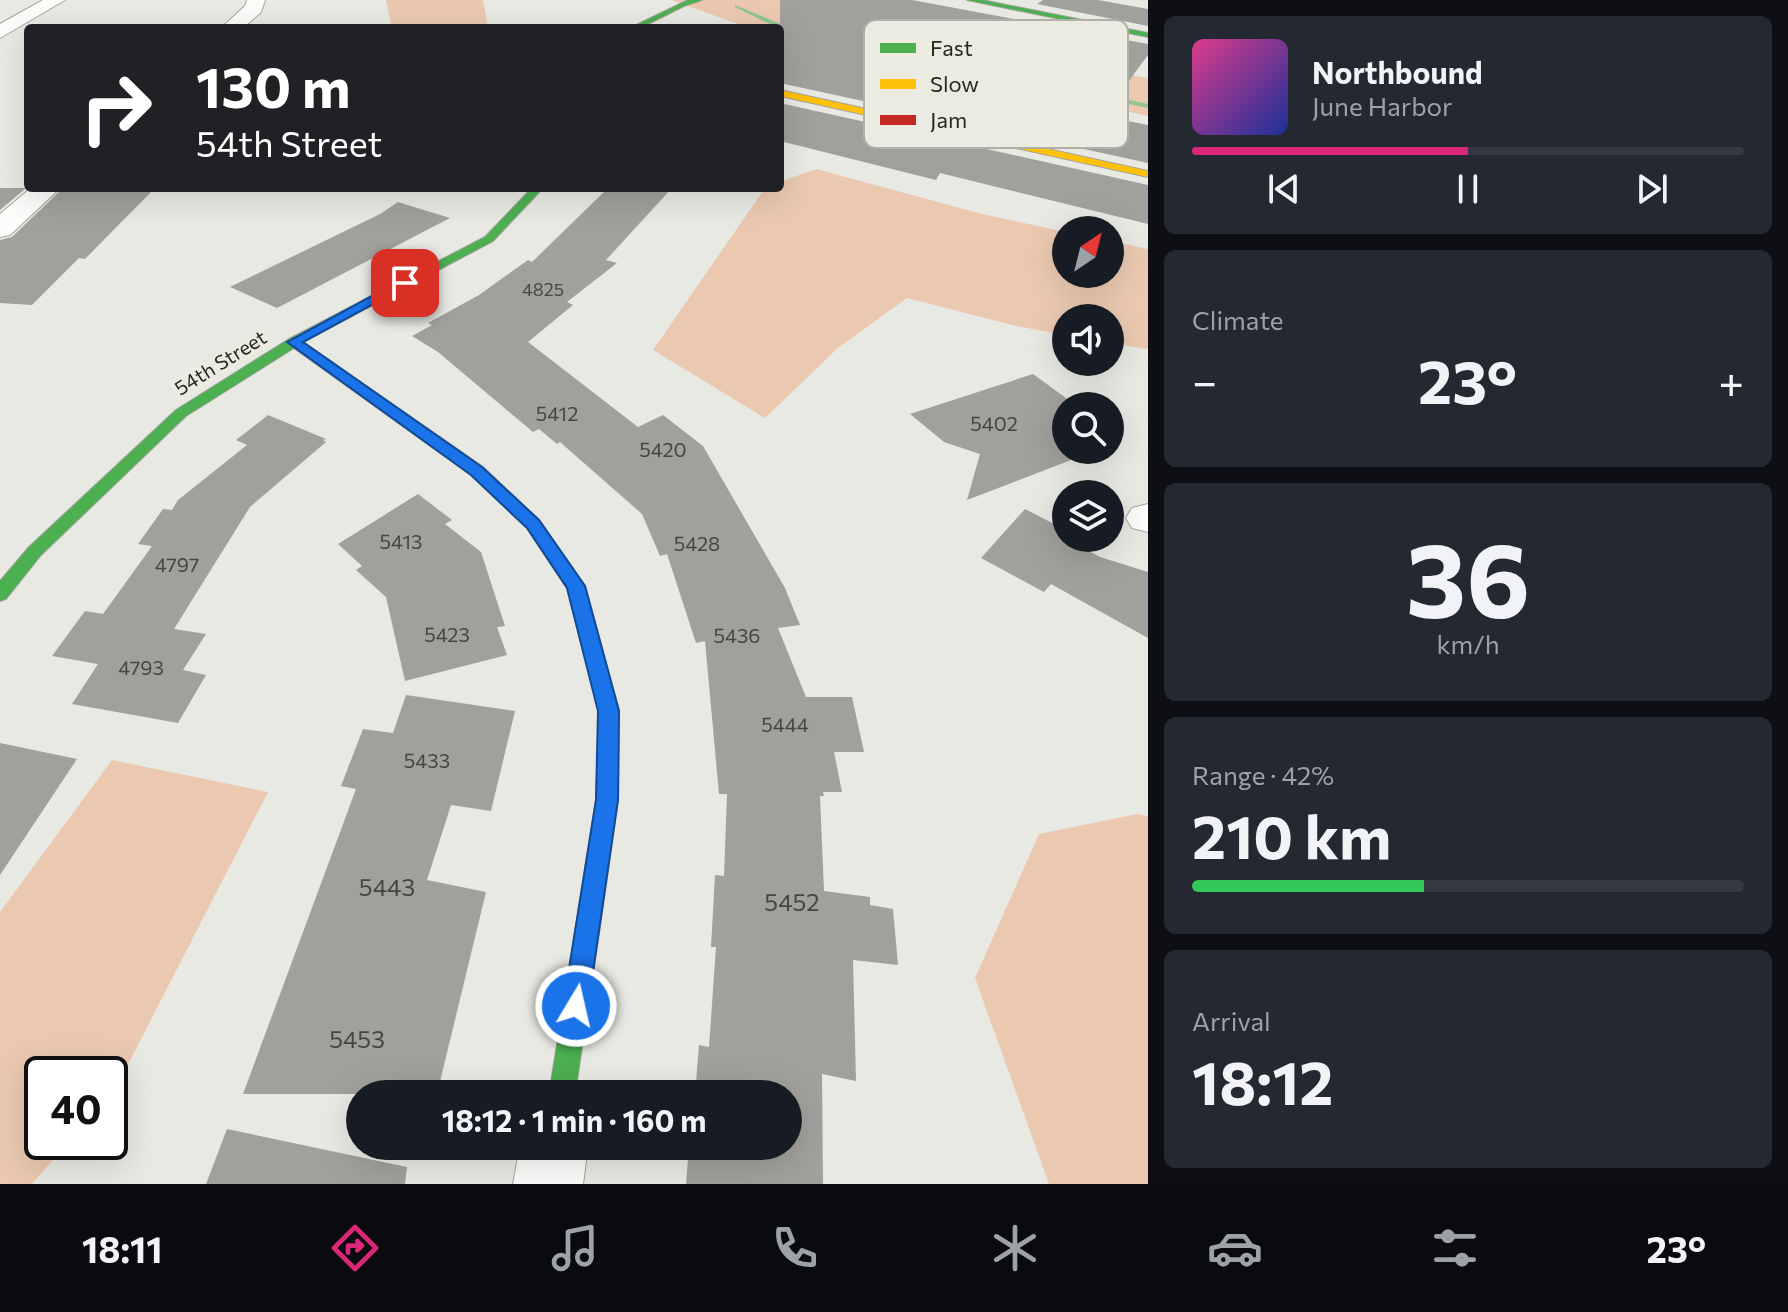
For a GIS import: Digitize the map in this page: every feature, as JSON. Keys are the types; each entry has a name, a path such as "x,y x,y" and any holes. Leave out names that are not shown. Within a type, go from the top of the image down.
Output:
{"street":[{"path":"0,32 56,0"},
{"path":"236,24 254,8 256,0"},
{"path":"642,24 681,4 698,0"},
{"path":"971,0 1072,20"},
{"path":"1128,31 1148,35"},
{"path":"784,94 864,111"},
{"path":"1030,148 1148,174"},
{"path":"0,229 42,192"},
{"name":"54th Street","path":"0,594 35,551 181,413 294,342 489,239 534,192"},
{"path":"294,342 477,471 533,524 576,586 609,711 607,800 564,1080"},
{"path":"548,1184 552,1160"}],"shaded area":[{"path":"386,0 483,0 487,24 391,24"},
{"path":"671,0 805,0 888,20 864,20 864,51 784,29 784,24 738,24"},
{"path":"1128,75 1148,78 1148,116 1128,112"},
{"path":"816,169 982,214 1052,229 1052,288 1124,288 1124,244 1148,249 1148,349 1124,345 1124,304 1052,304 1052,332 907,298 838,348 765,418 653,350 762,192 784,192 784,181"},
{"path":"112,760 268,792 128,1064 128,1056 24,1056 24,1160 53,1160 32,1184 0,1184 0,912"},
{"path":"1137,814 1148,816 1148,1184 1049,1184 975,978 1039,834"}],"building":[{"path":"780,0 912,0 1019,20 864,20 864,101 784,84 784,24 780,24"},
{"path":"1043,0 1098,0 1148,9 1148,26 1128,20 1037,4"},
{"path":"1128,40 1148,44 1148,55 1128,82"},
{"path":"784,104 864,122 864,148 982,148 1148,185 1148,224 1124,216 940,173 936,180 784,142"},
{"path":"1128,121 1148,125 1148,163 1079,148 1128,148"},
{"path":"0,188 24,188 24,190 0,210"},
{"path":"59,192 151,192 85,259 79,258 32,305 0,303 0,240 12,237"},
{"path":"604,192 668,192 606,260 617,263 567,302 573,305 528,342 638,427 663,415 703,446 785,588 800,625 778,628 806,697 852,697 864,752 834,752 842,792 823,792 824,796 820,796 824,891 870,897 870,905 893,909 898,965 853,960 856,1081 822,1074 823,1184 686,1184 688,1160 802,1160 802,1080 696,1080 699,1045 709,1047 716,947 711,947 715,875 724,876 727,794 719,794 705,641 696,643 667,554 660,556 642,514 560,442 557,444 539,429 533,432 438,352 412,336 432,325 428,323 479,295 528,260 532,262"},
{"path":"398,202 450,218 277,308 230,287 380,214"},
{"path":"1033,374 1058,392 1052,392 1052,464 1061,464 967,500 980,454 944,442 910,414"},
{"path":"268,415 326,439 323,440 326,442 250,507 174,629 206,634 183,670 206,675 178,723 72,704 98,664 52,656 85,611 103,614 152,546 138,544 163,509 172,510 178,500 247,445 236,440"},
{"path":"418,494 452,520 445,524 481,552 505,626 497,627 507,655 405,681 386,597 356,570 362,566 338,544"},
{"path":"1025,509 1052,523 1052,552 1091,552 1148,572 1148,638 1051,584 1044,592 981,558"},
{"path":"406,695 515,711 491,811 451,805 427,880 486,892 440,1080 346,1080 346,1094 243,1094 356,789 341,786 363,729 393,733"},
{"path":"0,743 77,759 0,875"},
{"path":"227,1129 346,1154 346,1160 374,1160 407,1167 405,1184 206,1184"}],"waterway":[{"path":"737,6 775,24"},
{"path":"784,28 796,30"},
{"path":"1128,102 1148,106"}],"traffic: fast":[{"path":"642,24 681,4 698,0"},
{"path":"971,0 1072,20"},
{"path":"1128,31 1148,35"},
{"path":"0,594 35,551 181,413 294,342 489,239 534,192"},
{"path":"294,342 477,471 533,524 576,586 609,711"},
{"path":"564,1080 587,933"}],"traffic: slow":[{"path":"784,94 864,111"},
{"path":"1030,148 1148,174"}],"traffic: jam":[{"path":"587,933 607,800 609,711"}],"route":[{"path":"405,283 294,342 477,471 533,524 576,586 609,711 607,800 576,1006"}]}
